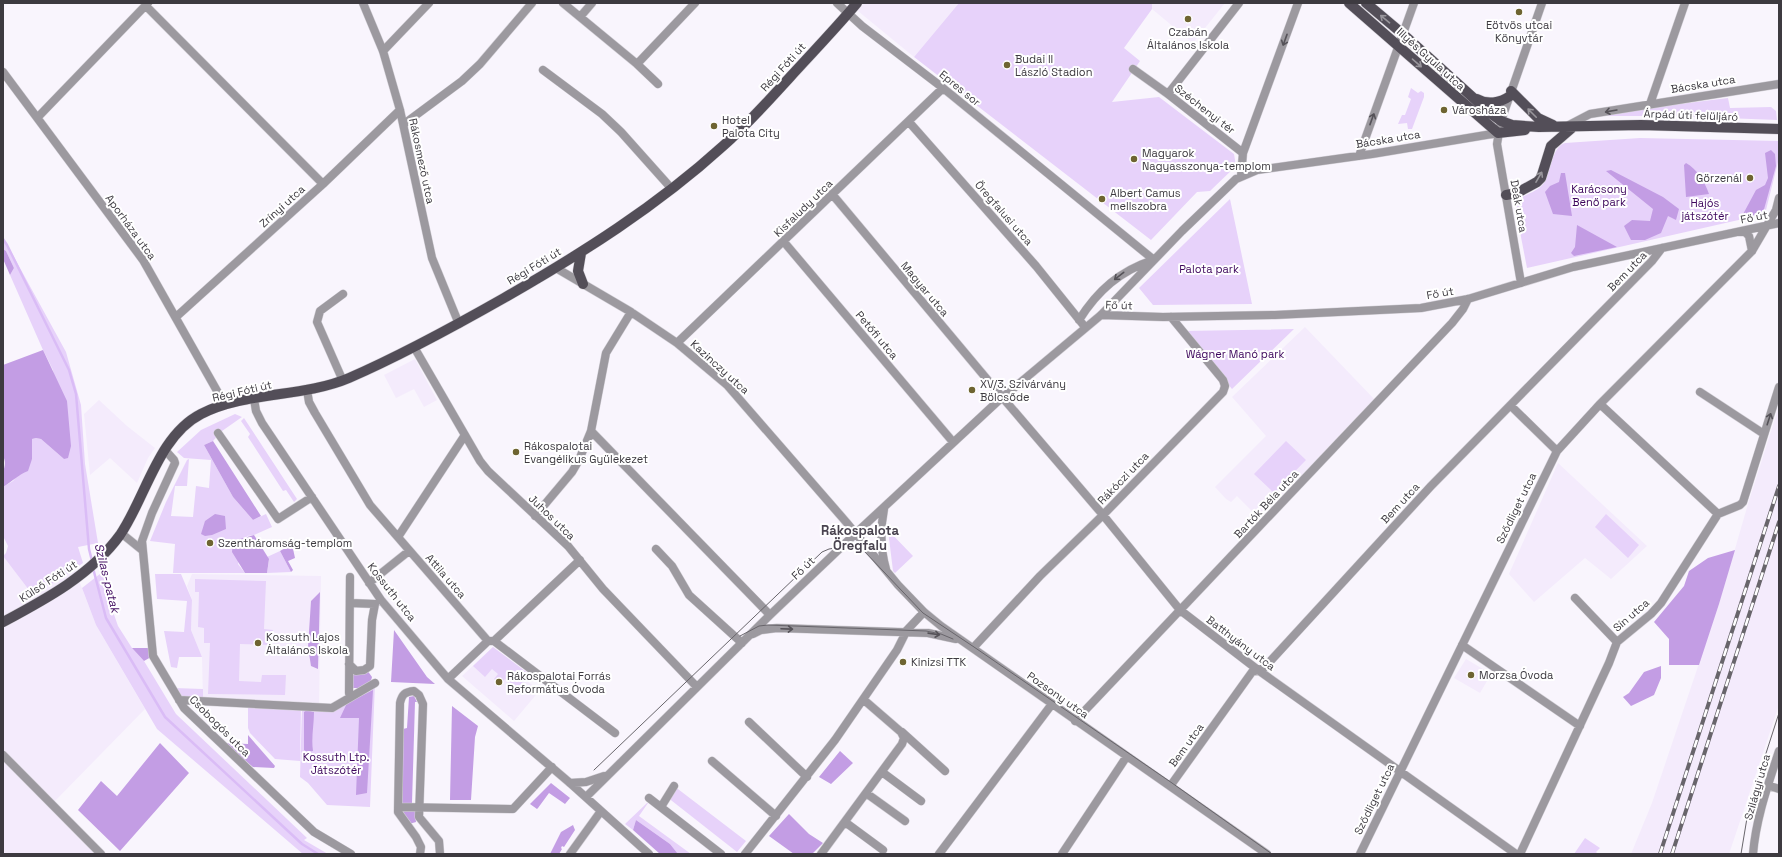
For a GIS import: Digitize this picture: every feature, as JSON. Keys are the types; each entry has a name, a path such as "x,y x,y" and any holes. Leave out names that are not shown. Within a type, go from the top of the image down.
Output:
{"main road":[{"name":"Régi Fóti út","path":"102,555 121,533 165,450 184,425 201,414 225,405 307,390 343,381 414,348 459,324 581,253 633,218 717,151 753,118 857,3"},
{"name":"Illyés Gyula utca","path":"1349,3 1498,133"},
{"name":"Illyés Gyula utca","path":"1366,3 1404,35 1490,113 1501,121"},
{"path":"1470,94 1482,102 1487,103 1502,100 1511,94 1543,122 1565,127 1551,146 1541,178 1537,182 1517,192 1506,195"},
{"name":"Bácska utca","path":"1501,121 1512,125 1565,127"},
{"name":"Árpád úti felüljáró","path":"1565,127 1648,125 1779,129"},
{"name":"Bácska utca","path":"1498,133 1539,127"},
{"path":"581,253 578,271 584,284"},
{"name":"Külső Fóti út","path":"3,622 29,608 83,574 102,555"}],"street":[{"name":"Rákosmező utca","path":"363,3 383,51 404,124 428,244 459,324"},
{"path":"383,51 429,3"},
{"path":"404,124 462,81 480,64 532,3"},
{"path":"563,3 637,64 658,84"},
{"path":"580,16 592,3"},
{"path":"637,64 695,3"},
{"name":"Epres sor","path":"837,3 848,14 943,88 1154,260"},
{"path":"1168,94 1239,3"},
{"path":"1101,314 1227,187 1241,176 1243,153 1298,3"},
{"path":"1359,156 1398,46 1404,35 1414,3"},
{"name":"Deák utca","path":"1521,283 1497,144 1501,121 1542,3"},
{"path":"1650,104 1684,3"},
{"path":"38,117 147,4 323,184"},
{"name":"Széchenyi tér","path":"1133,69 1168,94 1243,153"},
{"path":"543,70 602,114 621,132 671,188"},
{"name":"Aporháza utca","path":"3,72 143,260 225,405"},
{"name":"Bácska utca","path":"1565,127 1590,114 1779,84"},
{"name":"Kisfaludy utca","path":"677,343 943,88"},
{"name":"Zrínyi utca","path":"176,317 323,184 400,110"},
{"name":"Öregfalusi utca","path":"909,122 1036,266 1079,320"},
{"name":"Bácska utca","path":"1241,176 1257,170 1359,156 1498,133"},
{"name":"Magyar utca","path":"832,194 1002,398"},
{"name":"Sződliget utca","path":"1360,854 1557,451 1600,404 1752,251 1776,210 1779,198"},
{"name":"Fő út","path":"586,797 605,776 770,615 855,534 884,509 953,442 1002,398 1101,314 1140,317 1171,317 1290,314 1421,308 1468,299 1573,267 1779,223"},
{"path":"1737,232 1745,232 1750,236 1752,251"},
{"name":"Petőfi utca","path":"784,242 953,442"},
{"name":"Bem utca","path":"1171,786 1252,672 1264,668 1431,486 1652,261 1662,248"},
{"path":"1085,327 1079,320 1098,295 1120,275 1134,267 1154,260"},
{"name":"Kazinczy utca","path":"556,268 631,312 677,343 728,385 855,534"},
{"path":"343,294 320,311 316,322 343,381"},
{"name":"Bartók Béla utca","path":"1076,721 1452,323 1463,309 1468,299"},
{"path":"535,516 572,472 579,460 590,431 606,353 631,312"},
{"name":"Rákóczi utca","path":"973,648 1040,576 1103,515 1223,392 1225,386 1223,380 1171,317"},
{"name":"Juhos utca","path":"414,348 480,461 488,471 580,560 603,589 697,687"},
{"path":"1600,404 1718,514 1740,505 1743,502 1779,387"},
{"name":"Attila utca","path":"307,390 309,402 361,491 409,551 491,641 615,733"},
{"path":"1700,392 1764,434"},
{"name":"Batthyány utca","path":"1002,398 1103,515 1180,610 1258,670 1516,854"},
{"name":"Kossuth utca","path":"254,399 256,411 262,423 369,582 378,602 448,679 552,767 649,854"},
{"path":"1511,406 1557,451"},
{"path":"590,431 770,615"},
{"path":"220,434 278,519 312,497"},
{"path":"398,537 465,435"},
{"path":"142,550 142,541 152,513 175,463 165,450"},
{"path":"884,509 880,527 880,541 886,571"},
{"name":"Sín utca","path":"1520,854 1580,726 1617,642 1651,614 1661,603 1718,514"},
{"path":"121,533 142,550"},
{"name":"Pozsony utca","path":"855,534 886,571 924,612 962,641 1267,854"},
{"path":"656,549 672,566 689,595 742,643"},
{"name":"Csobogós utca","path":"142,550 153,656 184,708 314,832 351,854"},
{"path":"369,582 409,551"},
{"path":"448,679 580,560"},
{"path":"349,693 350,577"},
{"path":"1575,598 1617,642"},
{"path":"349,664 356,670 364,670 370,666 372,620 378,602 350,603"},
{"path":"745,854 807,777 864,700 906,633 924,612"},
{"path":"749,636 762,630 773,628 928,634 962,641"},
{"path":"1462,645 1580,726"},
{"path":"179,700 332,708 376,683"},
{"path":"420,854 421,847 416,837 398,812 400,703 402,696 407,692 414,691 419,695 423,704 419,817 439,841 440,854"},
{"path":"864,700 945,771"},
{"path":"939,854 1052,704"},
{"path":"749,722 807,777"},
{"path":"825,853 845,822 902,744 904,738 901,732"},
{"name":"Szilágyi utca","path":"1753,854 1763,798 1779,751"},
{"path":"3,755 101,854"},
{"path":"1062,854 1127,756"},
{"path":"712,761 776,816"},
{"path":"398,807 513,809 552,767"},
{"path":"882,772 922,801"},
{"name":"Fő út","path":"570,783 586,782 605,776"},
{"path":"661,807 674,786"},
{"path":"1767,786 1779,789"},
{"path":"866,793 905,821"},
{"path":"649,798 721,854"},
{"path":"570,854 601,811"},
{"path":"845,822 883,850"}],"shaded area":[{"path":"864,3 959,3 914,57 858,11"},
{"name":"Czabán Általános Iskola","path":"1152,3 1225,3 1193,43 1152,9"},
{"path":"1771,150 1775,154 1776,166 1763,213 1741,218 1756,190 1765,185 1768,178 1765,153"},
{"path":"1686,163 1700,176 1709,194 1686,197 1684,165"},
{"path":"1611,170 1663,197 1679,209 1676,220 1668,216 1661,233 1645,240 1631,240 1624,226 1632,220 1650,221 1653,209 1606,171"},
{"path":"1561,173 1565,173 1572,216 1553,214 1545,192 1550,186 1559,182"},
{"path":"1577,225 1617,247 1574,256 1571,253 1575,247"},
{"path":"3,249 6,251 14,268 10,275 3,259"},
{"path":"1305,327 1376,401 1258,517 1237,496 1231,502 1226,499 1215,487 1266,436 1232,397"},
{"path":"43,350 67,401 71,446 68,458 64,459 41,439 32,439 32,459 28,471 21,474 3,487 5,460 3,455 3,365"},
{"path":"415,359 437,400 424,407 414,389 396,398 384,375"},
{"path":"99,400 127,426 155,448 148,458 137,483 110,458 90,475 84,414"},
{"path":"1779,406 1779,705 1729,854 1631,854 1652,803 1719,604 1748,504"},
{"path":"213,441 261,516 253,520 233,497 204,445"},
{"path":"1558,463 1647,546 1611,579 1585,558 1534,602 1509,574"},
{"path":"215,514 225,516 226,529 212,535 205,536 201,534 205,521"},
{"path":"254,535 269,559 267,573 245,573 232,552 233,541"},
{"path":"292,544 295,558 288,561 293,570 291,572 280,551"},
{"path":"1735,550 1699,665 1669,665 1669,639 1654,622 1684,586 1689,571 1708,558"},
{"path":"3,556 32,594 75,570 96,625 145,709 54,802 103,854 3,854"},
{"name":"Kossuth Lajos Általános Iskola","path":"192,574 321,576 319,707 203,701 202,657 191,630 192,600 187,586"},
{"path":"320,592 318,669 311,666 308,647 311,601"},
{"path":"394,630 427,677 435,684 391,682"},
{"name":"Rákospalotai Forrás Református Óvoda","path":"493,647 529,674 525,680 540,690 514,721 462,676"},
{"path":"132,648 151,648 151,657 144,661"},
{"name":"Morzsa Óvoda","path":"1466,659 1488,672 1484,680 1487,681 1480,693 1454,678"},
{"path":"1661,666 1661,678 1654,695 1631,706 1623,697 1629,693 1644,672"},
{"path":"367,670 372,677 370,684 360,688 352,688 352,672"},
{"path":"373,690 367,793 356,795 359,718 340,718 347,703"},
{"path":"414,696 417,702 415,702 412,803 414,803 416,822 409,824 402,814 403,729 407,728 409,697"},
{"path":"452,706 478,726 475,737 471,800 450,800"},
{"path":"307,710 314,712 312,741 313,751 307,752 304,750 304,712"},
{"path":"248,735 275,766 274,768 253,767 224,743 248,744"},
{"path":"160,743 189,773 120,851 78,810 101,781 117,796"},
{"path":"840,751 853,763 831,784 819,777"},
{"path":"551,783 570,798 565,804 549,793 537,809 530,804"},
{"path":"789,814 809,834 823,843 812,854 794,854 769,836"},
{"path":"636,820 670,844 678,854 660,854 633,830"},
{"path":"573,825 575,830 564,847 562,846 559,854 550,854 561,832"}],"green space":[{"path":"959,3 1152,3 1152,9 1124,48 1140,61 1112,102 1159,97 1234,154 1236,166 1210,191 1197,192 1151,240 914,57"},
{"path":"1411,88 1418,93 1421,91 1424,93 1424,97 1412,129 1408,129 1407,123 1398,124 1402,115 1405,115 1411,99 1408,97"},
{"path":"1728,98 1730,108 1771,107 1776,111 1777,120 1673,116 1599,116 1640,109"},
{"name":"Karácsony Benő park","path":"1640,138 1779,141 1779,158 1765,214 1527,268 1515,206 1524,196 1542,186 1557,149 1565,143"},
{"name":"Palota park","path":"1230,199 1252,304 1153,305 1139,288"},
{"path":"3,237 66,352 81,405 85,464 98,543 78,547 83,563 57,581 32,594 3,556 6,553 8,546 3,536 3,487 13,481 32,459 32,439 41,439 64,459 53,370 10,275 14,268 6,251 3,249"},
{"name":"Wágner Manó park","path":"1294,329 1232,389 1184,331"},
{"path":"235,414 242,417 222,431 213,441 204,445 233,497 253,520 266,514 272,527 254,535 247,536 238,564 245,573 173,573 175,544 150,541 166,502 187,460 189,459 187,486 175,486 171,516 193,517 196,486 209,488 211,460 184,458 177,452 201,430"},
{"path":"244,418 297,499 294,502 286,490 283,491 248,437 250,434 241,421"},
{"path":"1286,441 1306,460 1274,493 1254,474"},
{"path":"1606,514 1639,545 1628,558 1595,527"},
{"path":"888,530 913,556 895,573 893,571"},
{"path":"280,551 291,572 267,573 269,560 267,557"},
{"path":"105,570 110,603 118,626 132,648 144,661 176,714 307,838 304,840 328,854 303,854 157,729 96,625 82,588"},
{"path":"155,574 181,574 192,600 191,630 202,657 179,657 177,668 171,667 164,631 184,632 187,601 157,599"},
{"path":"195,579 266,581 264,629 273,630 272,645 240,644 239,681 261,682 262,675 286,675 285,695 208,694 210,643 204,643 204,628 198,627 199,592 195,592"},
{"path":"493,647 529,674 518,688 505,679 501,684 494,679 498,674 492,669 485,677 473,666"},
{"name":"Kossuth Ltp. Játszótér","path":"375,683 370,807 327,805 308,783 300,777 302,706 332,708"},
{"path":"174,688 203,689 203,701 180,700"},
{"path":"248,704 301,707 300,761 275,759 250,733 248,728"},
{"path":"674,786 746,841 737,852 667,797"},
{"path":"647,803 639,816 691,854 678,854 670,844 636,820 633,830 625,824"},
{"path":"1585,838 1600,848 1596,852 1598,854 1574,854"}],"waterway":[{"name":"Szilas-patak","path":"3,239 69,370 76,394 89,549 92,561"},
{"name":"Szilas-patak","path":"93,568 106,618 165,717 302,844 318,854"}],"tram line":[{"path":"594,770 822,552 829,549 842,547 855,548 864,551 923,613 1172,783 1272,854"},
{"path":"740,636 759,626 768,625 926,631 941,634 953,639"},
{"path":"1741,854 1749,806 1779,713"}],"railway":[{"path":"1660,854 1779,486"},
{"path":"1672,854 1779,522"}],"place":[{"name":"Eötvös utcai Könyvtár","path":"1519,12"},
{"name":"Czabán Általános Iskola","path":"1188,19"},
{"name":"Budai II László Stadion","path":"1007,65"},
{"name":"Városháza","path":"1444,110"},
{"name":"Hotel Palota City","path":"714,126"},
{"name":"Magyarok Nagyasszonya-templom","path":"1134,159"},
{"name":"Görzenál","path":"1750,178"},
{"name":"Albert Camus mellszobra","path":"1102,199"},
{"name":"XV/3. Szivárvány Bölcsőde","path":"972,390"},
{"name":"Rákospalotai Evangélikus Gyülekezet","path":"516,452"},
{"name":"Szentháromság-templom","path":"210,543"},
{"name":"Kossuth Lajos Általános Iskola","path":"258,643"},
{"name":"Kinizsi TTK","path":"903,662"},
{"name":"Morzsa Óvoda","path":"1471,675"},
{"name":"Rákospalotai Forrás Református Óvoda","path":"499,682"}],"district":[{"name":"Rákospalota Öregfalu","path":"860,538"}],"park label":[{"name":"Hajós játszótér","path":"1705,209"}]}
